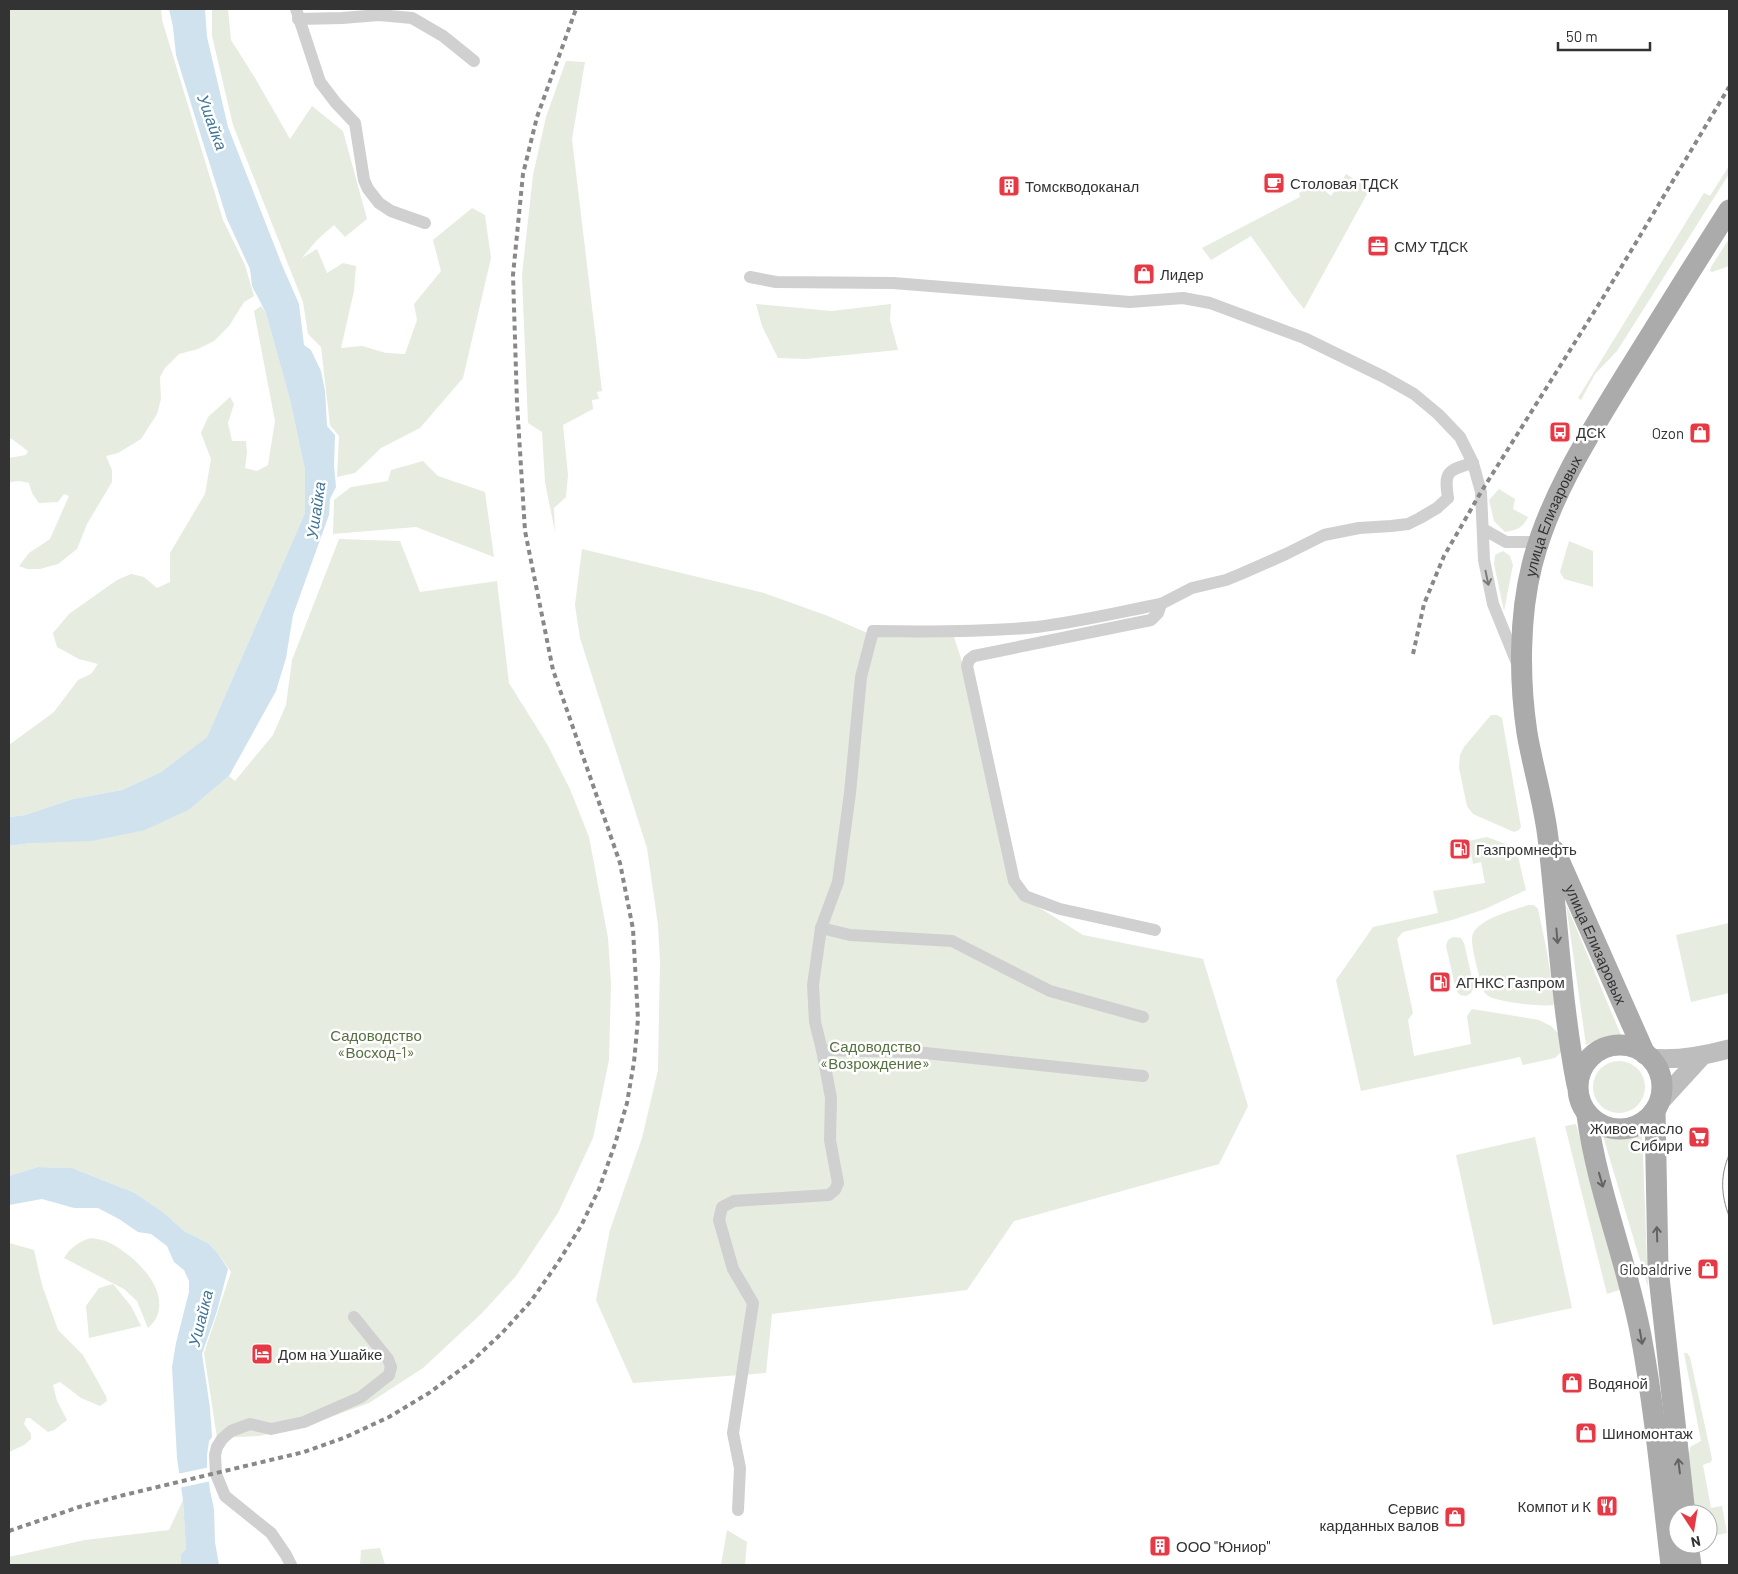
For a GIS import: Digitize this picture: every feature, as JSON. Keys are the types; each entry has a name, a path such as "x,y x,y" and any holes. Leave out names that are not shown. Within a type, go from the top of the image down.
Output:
{"main road":[{"name":"улица Елизаровых","path":"1577,1085 1558,947 1548,834 1527,732 1522,675 1523,620 1527,588 1538,542 1546,520 1584,444 1729,210"},
{"name":"улица Елизаровых","path":"1548,834 1648,1056"},
{"path":"1671,1565 1641,1336 1627,1276 1590,1143 1587,1115 1579,1101 1577,1085 1580,1072 1587,1061 1596,1052 1608,1047 1621,1045 1661,1059 1702,1056 1729,1049"},
{"path":"1648,1056 1657,1066 1662,1078 1662,1091 1657,1107 1658,1268 1684,1504"},
{"path":"1587,1115 1609,1127 1622,1129 1646,1120 1702,1056"}],"street":[{"path":"425,223 391,211 379,203 368,189 364,180 355,123 320,82 297,14 342,18 379,15 412,18 442,36 474,61"},
{"path":"750,277 776,282 893,283 1130,302 1183,298 1210,303 1304,338 1414,394 1438,414 1460,437 1472,463 1480,492 1484,560 1493,604 1522,675"},
{"path":"738,1510 740,1468 733,1433 753,1303 733,1269 719,1220 719,1213 722,1207 734,1201 829,1195 835,1190 838,1183 830,1140 831,1098 815,1022 813,985 821,928 838,882 850,793 861,677 873,631 951,632 1037,626 1102,616 1160,604 1192,588 1226,580 1243,573 1324,535 1359,528 1408,524 1437,508 1448,498 1445,481 1452,469 1472,463"},
{"path":"1483,529 1506,542 1538,542"},
{"path":"1155,930 1060,909 1025,896 1019,889 1014,881 967,666 969,660 974,656 1150,620 1158,613 1160,604"},
{"path":"821,928 850,935 952,941 1050,991 1143,1017"},
{"path":"822,1050 916,1052 1143,1076"},
{"path":"291,1565 271,1533 225,1496 216,1474 215,1454 222,1439 231,1431 250,1424 270,1429 304,1422 362,1397 389,1375 391,1367 388,1359 354,1317"}],"green space":[{"path":"9,9 161,9 162,20 223,220 245,265 254,296 244,302 229,326 214,341 198,349 179,354 165,368 160,377 161,399 157,414 141,439 118,453 106,456 112,470 112,482 87,524 77,549 58,564 40,569 27,569 19,566 29,553 50,539 69,496 64,494 58,502 39,503 32,493 29,483 20,481 9,482 9,458 26,455 28,451 9,438"},
{"path":"212,9 228,9 231,40 290,139 312,106 343,131 367,219 345,237 334,225 317,240 302,258 317,249 327,273 343,263 356,266 354,291 341,348 362,346 386,353 405,354 417,320 414,304 441,271 433,240 472,208 485,215 491,258 463,378 420,428 381,448 355,473 337,477 339,436 330,425 321,347 308,334 303,302 233,125 212,36"},
{"path":"566,61 585,62 572,139 602,391 597,392 599,399 592,400 593,409 563,425 568,475 566,497 554,508 555,532 545,482 542,432 528,423 522,275 533,175 546,117"},
{"path":"1729,166 1729,174 1617,351 1595,374 1581,400 1578,398 1704,193 1710,196"},
{"path":"1346,174 1362,184 1367,194 1304,309 1251,236 1211,260 1202,248 1300,197 1299,193 1317,184 1331,196"},
{"path":"1729,239 1729,266 1710,271 1711,267"},
{"path":"756,304 832,311 891,304 890,320 898,350 805,359 778,358 762,326"},
{"path":"261,306 266,313 290,400 305,470 305,513 207,737 161,772 122,790 73,799 25,815 9,817 9,745 54,712 78,680 91,674 98,664 79,659 57,647 53,633 69,614 117,580 131,574 144,577 157,588 170,582 170,553 205,494 211,459 201,433 208,417 230,397 234,404 228,423 232,441 246,441 245,468 257,471 268,465 275,421 254,311"},
{"path":"423,461 438,476 485,492 494,557 416,527 333,534 334,500 351,487 388,481 391,470"},
{"path":"1499,489 1515,499 1513,509 1528,517 1522,526 1505,532 1494,521 1489,500"},
{"name":"Садоводство «Восход-1»","path":"339,539 400,541 420,592 497,581 509,683 547,744 570,789 589,837 608,938 611,983 609,1060 593,1138 558,1213 516,1276 482,1313 423,1368 369,1403 306,1426 259,1436 217,1438 204,1353 231,1272 217,1252 208,1243 184,1231 164,1213 135,1193 72,1168 38,1167 9,1176 9,846 190,809 229,776 235,781 273,735 286,705 292,660"},
{"path":"1569,541 1593,551 1593,587 1564,579 1560,572"},
{"name":"Садоводство «Возрождение»","path":"582,549 764,593 828,616 872,635 954,637 964,668 1024,898 1083,935 1203,959 1248,1106 1219,1164 1014,1221 967,1290 772,1314 766,1373 633,1383 596,1300 610,1230 642,1138 658,1070 660,961 658,925 647,848 580,638 575,605"},
{"path":"1503,551 1510,556 1513,565 1504,611 1494,564 1495,555"},
{"path":"1491,715 1497,715 1502,718 1521,827 1514,832 1473,814 1467,806 1459,768 1460,755 1464,747"},
{"path":"1487,837 1516,848 1526,890 1485,909 1452,920 1403,932 1397,939 1413,1013 1408,1020 1414,1056 1471,1044 1467,1016 1472,1009 1539,1020 1551,1026 1560,1035 1561,1052 1555,1058 1523,1065 1520,1057 1361,1091 1336,980 1373,927 1438,913 1433,891 1485,883 1481,862 1473,864 1469,841"},
{"path":"1566,904 1621,1035 1599,1039 1586,1045"},
{"path":"1528,905 1534,905 1538,909 1555,1002 1553,1005 1530,1005 1502,1001 1489,996 1482,988 1472,941 1473,934 1478,927 1493,917"},
{"path":"1729,923 1729,993 1691,1002 1676,935"},
{"path":"1453,937 1461,938 1464,943 1474,987 1471,993 1466,996 1460,995 1456,990 1446,946 1448,940"},
{"path":"1614,1061 1624,1061 1638,1068 1645,1082 1645,1092 1638,1106 1624,1113 1614,1113 1604,1109 1597,1102 1593,1092 1593,1082 1597,1072 1604,1065"},
{"path":"1576,1124 1622,1289 1607,1294 1565,1126"},
{"path":"1642,1131 1648,1287 1603,1136 1623,1137"},
{"path":"1535,1137 1572,1308 1493,1325 1456,1155"},
{"path":"91,1238 103,1240 119,1248 138,1263 153,1283 158,1294 159,1305 156,1318 148,1328 137,1301 124,1289 64,1258 75,1245"},
{"path":"9,1243 34,1250 42,1285 58,1330 83,1355 107,1401 100,1406 81,1398 60,1382 53,1385 57,1401 67,1420 54,1430 48,1432 30,1418 26,1418 24,1424 31,1434 31,1439 24,1445 9,1452"},
{"path":"113,1284 131,1306 141,1326 89,1338 86,1306 99,1288"},
{"path":"1684,1353 1687,1353 1690,1357 1712,1459 1711,1462 1703,1465 1710,1504 1688,1504 1686,1488 1690,1447 1701,1441"},
{"path":"183,1500 186,1549 181,1554 181,1565 9,1565 9,1557 85,1540 169,1530"},
{"path":"1722,1506 1727,1533 1718,1535 1718,1507"},
{"path":"727,1530 747,1542 745,1565 721,1565"},
{"path":"380,1548 385,1565 360,1565 361,1550"}],"water":[{"name":"Ушайка","path":"169,9 205,9 207,37 228,127 299,304 304,345 311,350 321,371 325,391 327,426 335,435 334,465 336,487 330,499 329,515 293,615 286,658 276,691 229,776 190,809 145,830 92,841 31,843 9,846 9,817 25,815 73,799 122,790 161,772 207,737 305,513 305,470 290,400 266,313 252,286 250,269 227,219 200,133 176,55"},
{"name":"Ушайка","path":"38,1167 72,1168 135,1193 164,1213 184,1231 208,1243 217,1252 228,1269 217,1311 202,1354 212,1437 209,1441 207,1468 214,1509 215,1542 219,1565 181,1565 181,1554 186,1549 183,1500 177,1458 172,1367 189,1292 189,1281 184,1270 174,1262 167,1246 151,1234 138,1232 98,1208 74,1208 42,1199 9,1205 9,1176"}],"pier":[{"path":"210,1467 211,1481 179,1488 177,1474"}],"tram line":[{"path":"1729,1155 1723,1178 1724,1201 1729,1216"}],"railway":[{"path":"9,1531 79,1507 304,1452 346,1437 389,1417 429,1393 471,1362 502,1333 531,1301 557,1264 581,1226 599,1189 627,1103 634,1062 638,1019 633,929 620,863 553,670 525,531 517,403 513,275 523,174 537,117 576,9"},
{"path":"1413,654 1424,604 1444,556 1481,492 1604,296 1729,87"}],"place":[{"name":"Столовая ТДСК","path":"1274,183"},
{"name":"Томскводоканал","path":"1009,186"},
{"name":"СМУ ТДСК","path":"1378,246"},
{"name":"Лидер","path":"1144,274"},
{"name":"ДСК","path":"1560,432"},
{"name":"Ozon","path":"1700,433"},
{"name":"Газпромнефть","path":"1460,849"},
{"name":"АГНКС Газпром","path":"1440,982"},
{"name":"Живое масло Сибири","path":"1699,1137"},
{"name":"Globaldrive","path":"1708,1269"},
{"name":"Дом на Ушайке","path":"262,1354"},
{"name":"Водяной","path":"1572,1383"},
{"name":"Шиномонтаж","path":"1586,1433"},
{"name":"Компот и К","path":"1607,1506"},
{"name":"Сервис карданных валов","path":"1455,1517"},
{"name":"ООО \"Юниор\"","path":"1160,1546"}]}
